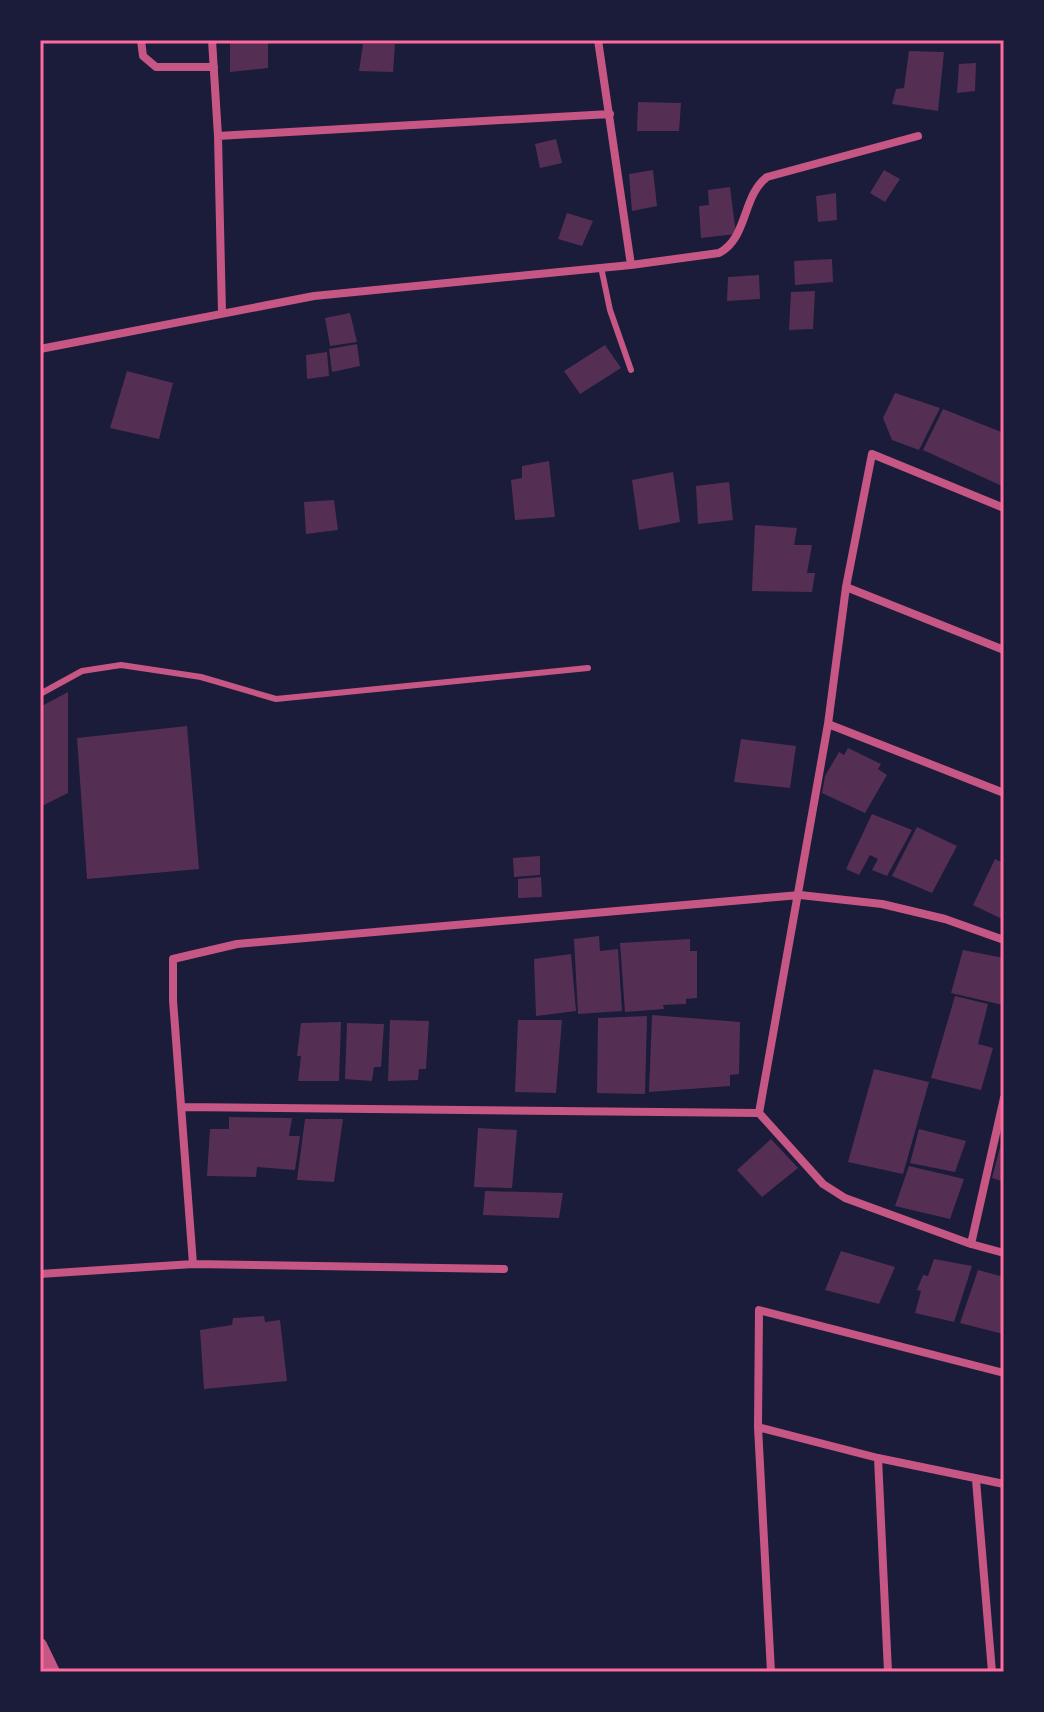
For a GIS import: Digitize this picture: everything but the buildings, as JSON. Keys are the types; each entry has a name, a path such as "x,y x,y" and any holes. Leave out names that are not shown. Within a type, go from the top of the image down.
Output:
{"street":[{"path":"141,40 143,56 156,67 214,67"},
{"path":"212,40 218,136 222,313"},
{"path":"598,40 631,265"},
{"path":"218,136 610,114"},
{"path":"40,349 314,296 631,265 719,253 729,249 735,240 757,188 767,177 918,136"},
{"path":"759,1113 800,895 828,724 846,587 872,454 1004,508"},
{"path":"846,587 1004,650"},
{"path":"828,724 1004,793"},
{"path":"193,1264 173,1000 173,959 237,944 800,895 882,904 945,919 1004,940"},
{"path":"971,1244 1004,1098"},
{"path":"182,1107 759,1113 823,1184 845,1198 1004,1253"},
{"path":"40,1274 193,1264 504,1269"},
{"path":"771,1672 758,1427 759,1310 1004,1373"},
{"path":"758,1427 878,1458 1004,1484"},
{"path":"878,1458 888,1672"},
{"path":"976,1480 992,1672"},
{"path":"40,1645 51,1668"}],"lane":[{"path":"601,267 610,310 631,370"},
{"path":"40,694 82,671 121,665 201,677 276,699 588,668"}]}
